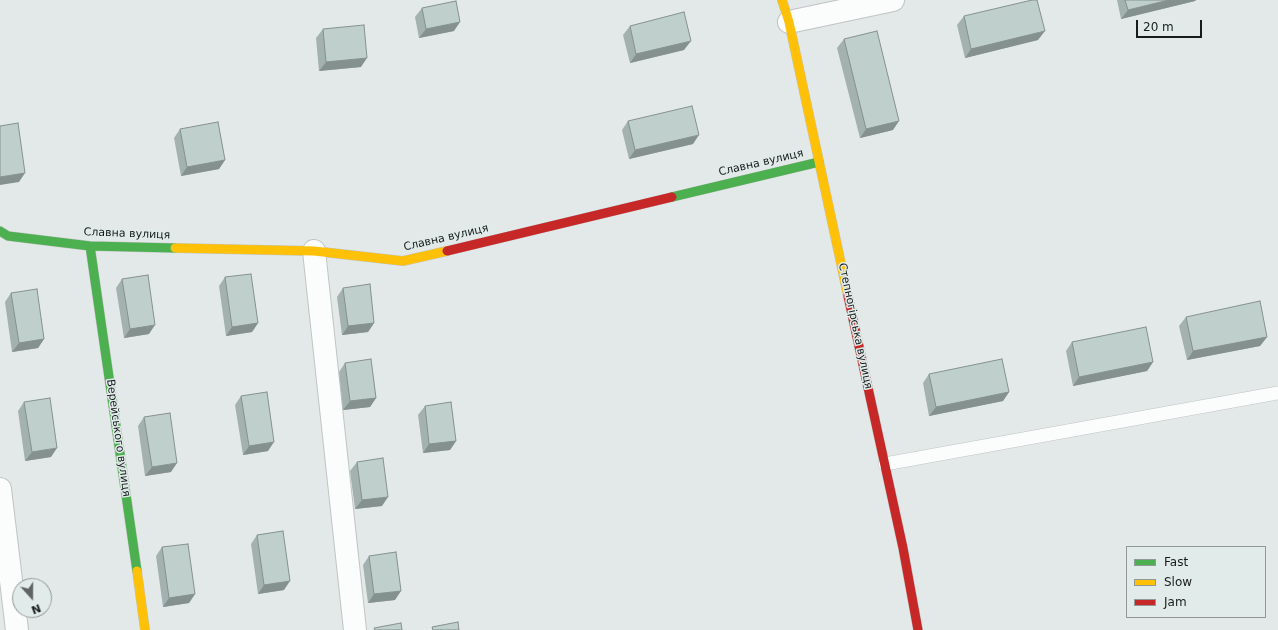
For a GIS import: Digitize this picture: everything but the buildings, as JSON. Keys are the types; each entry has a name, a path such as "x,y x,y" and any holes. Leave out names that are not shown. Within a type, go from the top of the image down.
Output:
{"street":[{"name":"Степногірська вулиця","path":"782,0 789,22 904,548 918,630"},
{"path":"789,22 893,0"},
{"name":"Славна вулиця","path":"0,231 8,236 90,246 314,251 403,261 819,162"},
{"name":"Верейського вулиця","path":"90,246 145,630"},
{"path":"314,251 355,630"},
{"path":"0,490 17,630"}],"lane":[{"path":"885,464 1278,393"}],"traffic: fast":[{"path":"672,197 819,162"},
{"path":"0,231 8,236 90,246 175,248"},
{"path":"90,246 137,571"}],"traffic: slow":[{"path":"782,0 789,22 848,296"},
{"path":"175,248 314,251 403,261 447,251"},
{"path":"137,571 145,630"}],"traffic: jam":[{"path":"447,251 672,197"},
{"path":"848,296 903,548 918,630"}]}
